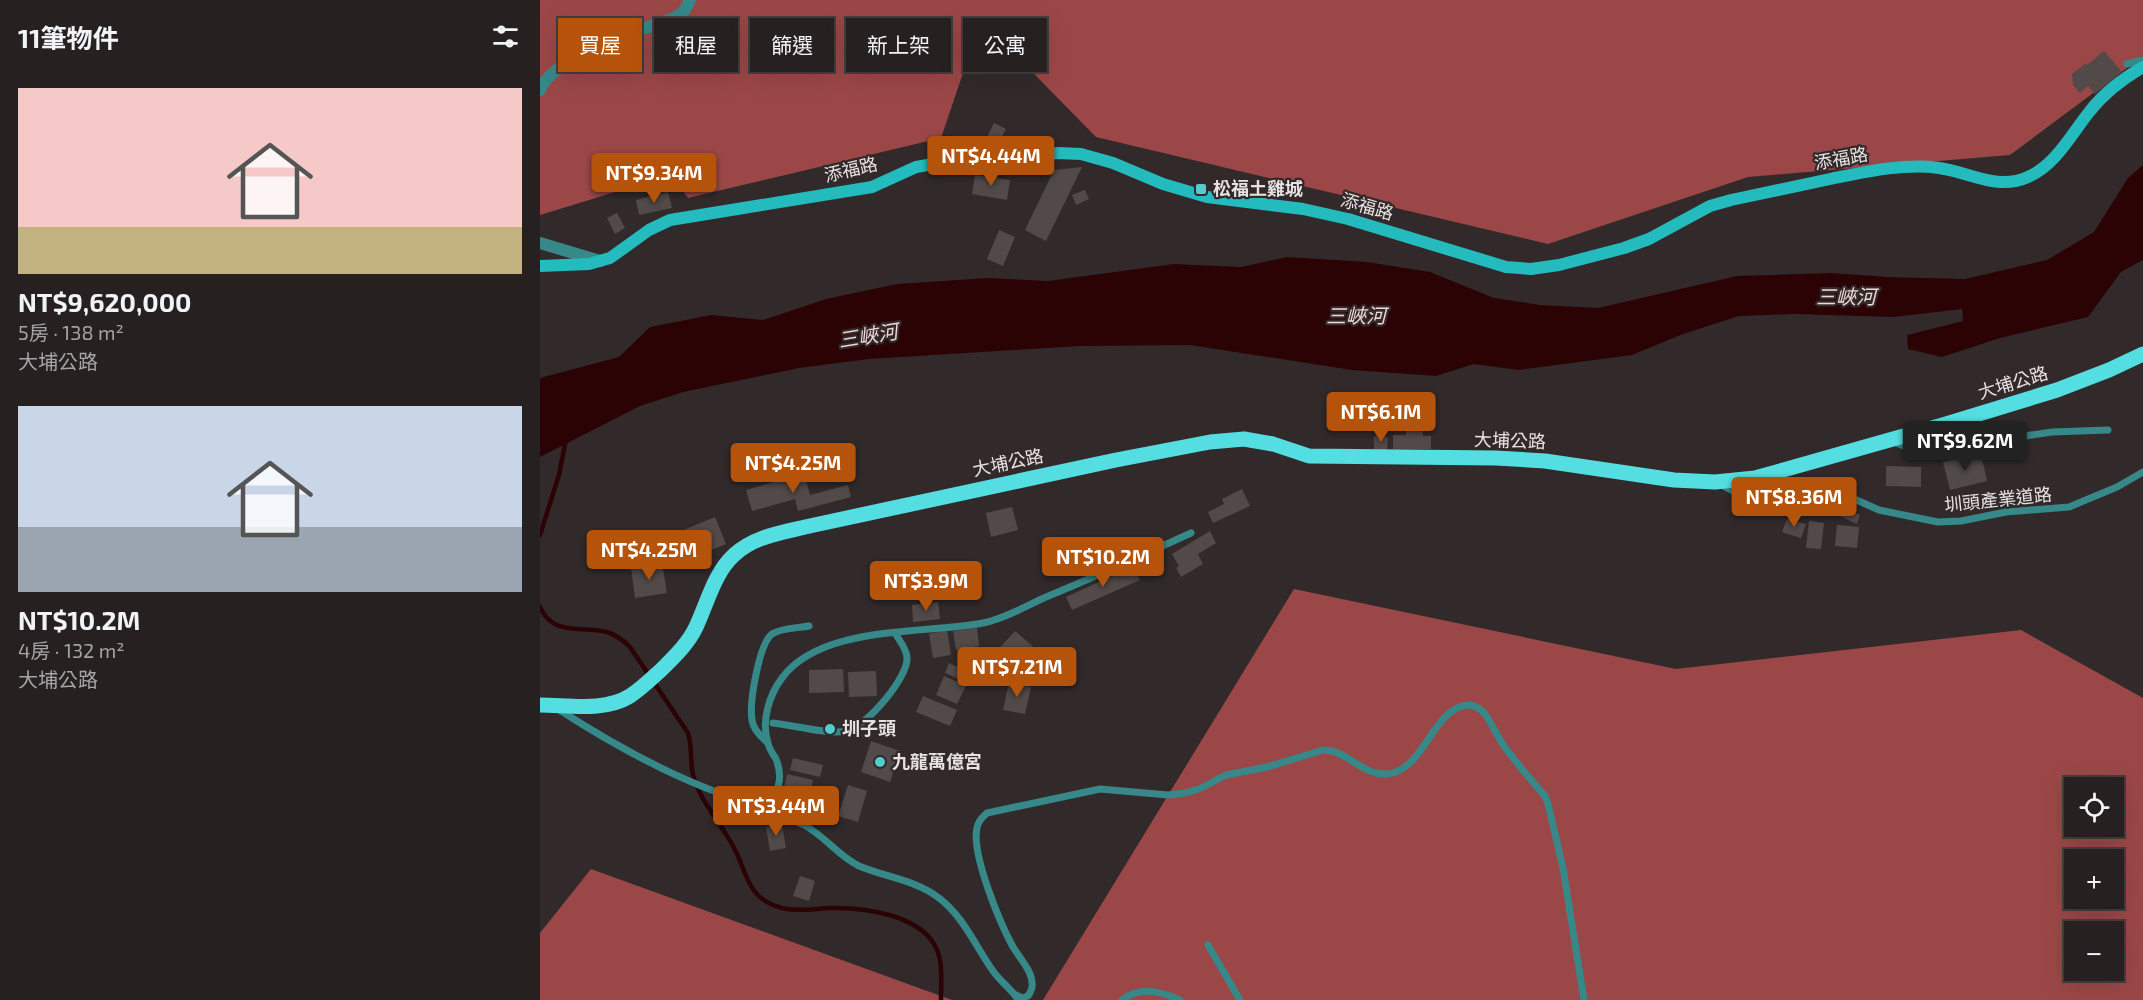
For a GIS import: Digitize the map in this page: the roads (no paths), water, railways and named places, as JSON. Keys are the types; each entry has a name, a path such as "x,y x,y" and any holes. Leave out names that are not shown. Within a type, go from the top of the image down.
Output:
{"main road":[{"name":"大埔公路","path":"546,705 588,707 627,698 643,687 678,654 695,630 720,574 732,556 747,544 766,537 1116,460 1210,442 1244,439 1273,444 1309,456 1496,458 1545,461 1674,480 1714,482 1755,478 2057,390 2143,354"}],"street":[{"path":"540,90 547,78 560,66 617,36 676,17 684,11 690,0"},
{"name":"添福路","path":"540,267 589,264 610,258 649,230 670,220 872,187 916,167 945,162 1058,153 1082,154 1113,163 1163,184 1207,197 1303,209 1336,216 1506,267 1531,269 1559,264 1649,239 1710,206 1865,172 1919,166 1941,168 1984,180 2005,183 2029,177 2046,166 2091,110 2128,76 2143,67"},
{"path":"540,243 600,261"}],"lane":[{"path":"2127,64 2143,60"},
{"path":"1891,440 1908,448 1929,450 2052,432 2108,430"},
{"name":"圳頭產業道路","path":"1714,482 1750,498 1809,486 1825,487 1879,510 1938,522 1961,521 2006,512 2069,507 2117,487 2143,472"},
{"path":"767,742 766,718 774,692 790,669 810,655 829,646 855,639 988,622 1088,580 1191,532"},
{"path":"765,808 777,791 780,771 767,742 754,727 752,719 753,699 762,650 773,633 809,626"},
{"path":"773,723 838,732 849,731 857,727 878,708 906,668 905,648 895,633"},
{"path":"546,705 648,762 719,793 765,808 806,826 822,836 849,861 923,888 952,910 994,972 1017,998 1028,996 1033,983 998,913 977,847 977,826 980,819 987,813 1100,789 1168,795 1185,793 1226,776 1267,767 1323,750 1338,752 1369,770 1389,774 1399,771 1416,756 1450,712 1473,705 1485,714 1505,747 1545,796 1563,868 1584,1000"},
{"path":"1208,945 1240,1000"},
{"path":"1122,1000 1141,991 1162,992 1180,1000"}],"water":[{"name":"三峽河","path":"2143,165 2143,260 2121,272 2088,317 2000,338 1942,357 1908,349 1907,335 1963,321 1962,309 1894,317 1794,314 1739,316 1683,334 1632,355 1519,370 1474,364 1436,376 1352,370 1190,345 1080,346 869,359 799,368 683,392 640,406 540,457 540,378 619,357 650,327 711,315 763,320 826,299 897,284 988,278 1048,281 1174,264 1241,267 1287,257 1367,262 1430,272 1494,298 1540,305 1598,308 1737,276 1831,273 1965,279 2047,260 2094,232 2128,178"}],"waterway":[{"path":"540,535 559,475 566,439"},
{"path":"540,607 552,623 569,628 607,632 620,638 630,647 688,733 697,787 737,854 750,883 761,898 786,909 860,909 906,921 930,938 937,950 941,968 941,1000"}],"place":[{"name":"松福土雞城","path":"1201,189"},
{"name":"圳子頭","path":"830,729"},
{"name":"九龍萬億宮","path":"880,762"}]}
